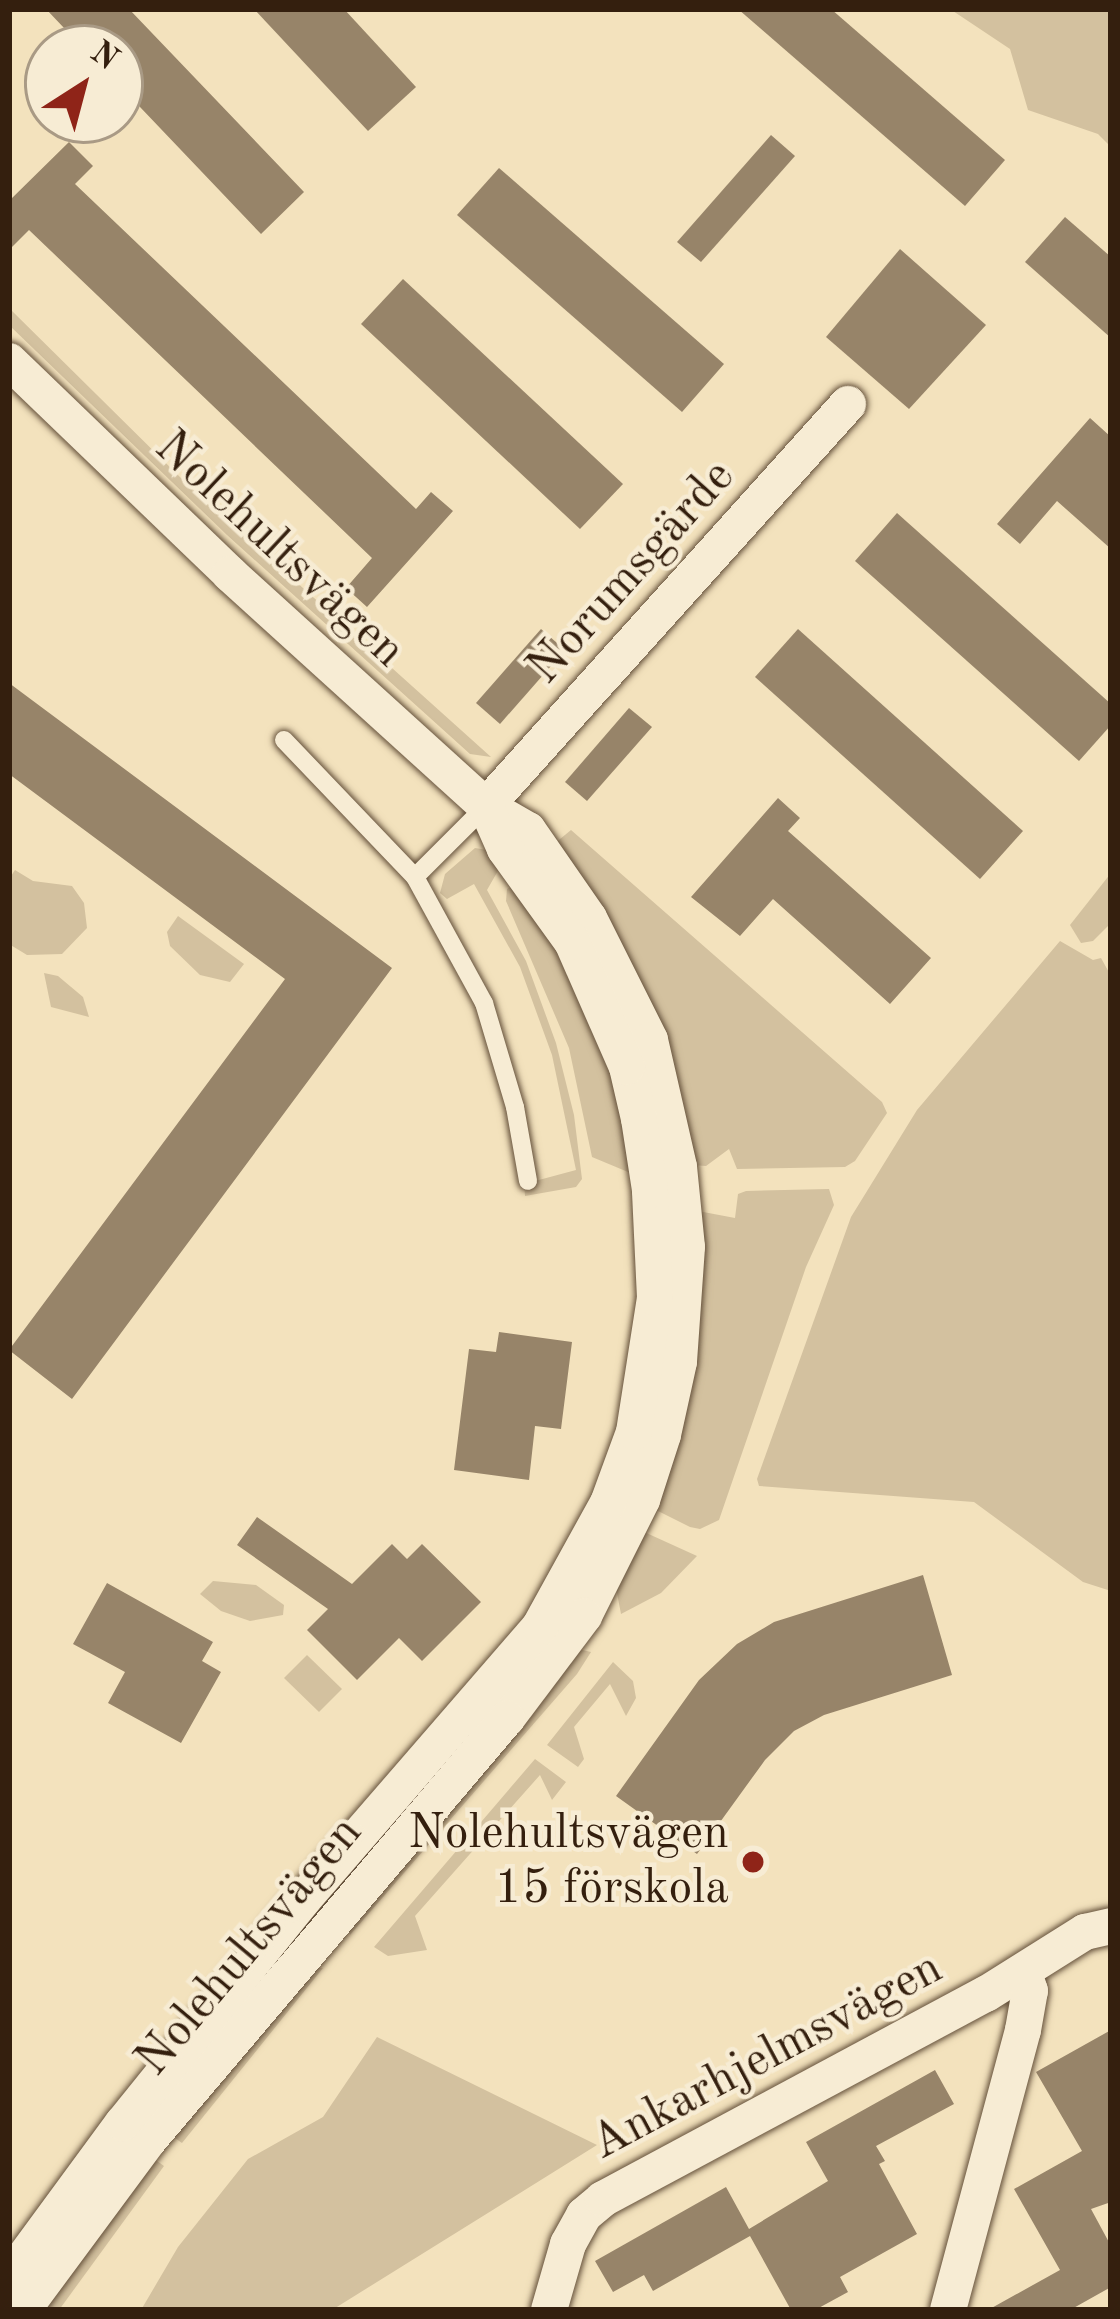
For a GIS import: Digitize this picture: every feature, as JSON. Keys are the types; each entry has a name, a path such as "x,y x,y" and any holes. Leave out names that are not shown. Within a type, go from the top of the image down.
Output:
{"street":[{"name":"Nolehultsvägen","path":"9,361 230,574 486,806 529,830 567,881 625,982 665,1090 687,1247 679,1362 663,1435 610,1569 571,1636 148,2141 23,2310"},
{"name":"Norumsgärde","path":"486,806 848,404"},
{"name":"Nolehultsvägen","path":"9,2278 123,2123 302,1900 540,1626 608,1503 634,1432 655,1298 650,1190 635,1102 604,1008 572,942 505,849 486,806"},
{"name":"Ankarhjelmsvägen","path":"549,2310 568,2243 584,2215 603,2199 1024,1972 1085,1932 1111,1926"},
{"path":"948,2310 1023,2030 1030,1991 1024,1972"}],"lane":[{"path":"284,740 415,878 484,1004 515,1107 528,1181"},
{"path":"415,878 486,806"}],"shaded area":[{"path":"950,9 1111,9 1111,147 1098,134 1028,110 1010,49"},
{"path":"9,308 184,481 491,757 470,754 227,535 9,325"},
{"path":"571,830 882,1102 887,1113 855,1161 845,1167 737,1169 729,1149 706,1166 692,1165 554,844"},
{"path":"475,848 487,850 499,869 487,890 526,961 556,1043 574,1115 582,1179 576,1187 525,1196 524,1184 576,1170 552,1055 520,967 474,884 447,899 440,893 445,874"},
{"path":"15,870 33,881 72,886 84,903 87,928 62,954 27,955 9,944 9,879"},
{"path":"1111,873 1111,923 1093,941 1081,943 1070,925"},
{"path":"518,883 599,1022 640,1177 592,1157 569,1048 506,901 507,889"},
{"path":"178,916 244,964 230,982 200,975 170,946 167,932"},
{"path":"1060,941 1093,960 1101,958 1111,976 1111,1591 1083,1582 974,1502 759,1486 757,1479 851,1217 917,1110"},
{"path":"44,973 58,976 83,997 89,1017 51,1007"},
{"path":"829,1189 834,1205 806,1267 719,1520 700,1529 690,1527 652,1508 698,1211 735,1218 738,1194 746,1191"},
{"path":"642,1531 697,1556 661,1593 621,1614 616,1588"},
{"path":"213,1581 256,1585 284,1605 283,1615 250,1621 221,1611 200,1594"},
{"path":"578,1649 591,1652 577,1674 350,1935 346,1924"},
{"path":"307,1655 342,1689 319,1712 284,1678"},
{"path":"613,1662 633,1681 636,1698 626,1716 610,1684 574,1727 584,1759 578,1767 547,1745"},
{"path":"535,1759 566,1782 552,1800 540,1775 415,1916 427,1950 388,1956 374,1947"},
{"path":"317,1968 323,1968 182,2143 169,2134"},
{"path":"377,2037 597,2145 332,2310 141,2310 178,2247 248,2159 323,2117"},
{"path":"150,2156 164,2166 59,2310 38,2310"}],"building":[{"path":"46,9 129,9 143,24 60,24"},
{"path":"254,9 344,9 416,87 368,131"},
{"path":"738,9 831,9 1005,160 965,206"},
{"path":"144,25 304,192 261,234 144,111"},
{"path":"771,135 795,156 701,262 677,242"},
{"path":"71,144 93,166 75,184 416,509 431,492 453,511 367,607 346,588 372,558 29,230 9,250 9,201"},
{"path":"499,168 724,364 682,412 457,215"},
{"path":"1065,217 1111,257 1111,338 1025,262"},
{"path":"900,249 986,325 909,409 826,337"},
{"path":"403,279 623,484 580,529 361,324"},
{"path":"1090,418 1111,437 1111,549 1057,501 1020,544 997,524"},
{"path":"897,513 1111,704 1111,725 1079,761 855,561"},
{"path":"541,629 565,650 500,724 476,703"},
{"path":"798,629 1023,831 980,879 755,677"},
{"path":"9,683 392,968 72,1399 9,1350 285,979 9,774"},
{"path":"629,708 652,727 587,801 565,782"},
{"path":"778,798 800,818 788,831 931,958 890,1004 773,899 740,936 691,897"},
{"path":"499,1332 572,1342 561,1429 535,1426 529,1480 454,1470 469,1349 496,1352"},
{"path":"257,1517 352,1584 392,1544 407,1559 422,1544 481,1602 422,1661 399,1638 357,1680 307,1630 328,1609 237,1545"},
{"path":"923,1575 952,1675 824,1715 794,1731 765,1760 697,1854 616,1796 699,1680 737,1644 774,1622"},
{"path":"107,1583 213,1642 202,1661 221,1672 181,1743 108,1703 125,1672 73,1644"},
{"path":"1111,2030 1111,2202 1091,2209 1111,2246 1111,2287 1070,2310 988,2310 1060,2270 1014,2189 1082,2151 1036,2072"},
{"path":"935,2070 954,2104 876,2146 885,2161 879,2164 917,2234 840,2277 848,2292 815,2310 791,2310 750,2236 653,2291 644,2275 613,2292 595,2261 726,2187 749,2229 828,2181 806,2142"}],"place":[{"name":"Nolehultsvägen 15 förskola","path":"753,1862"}]}
